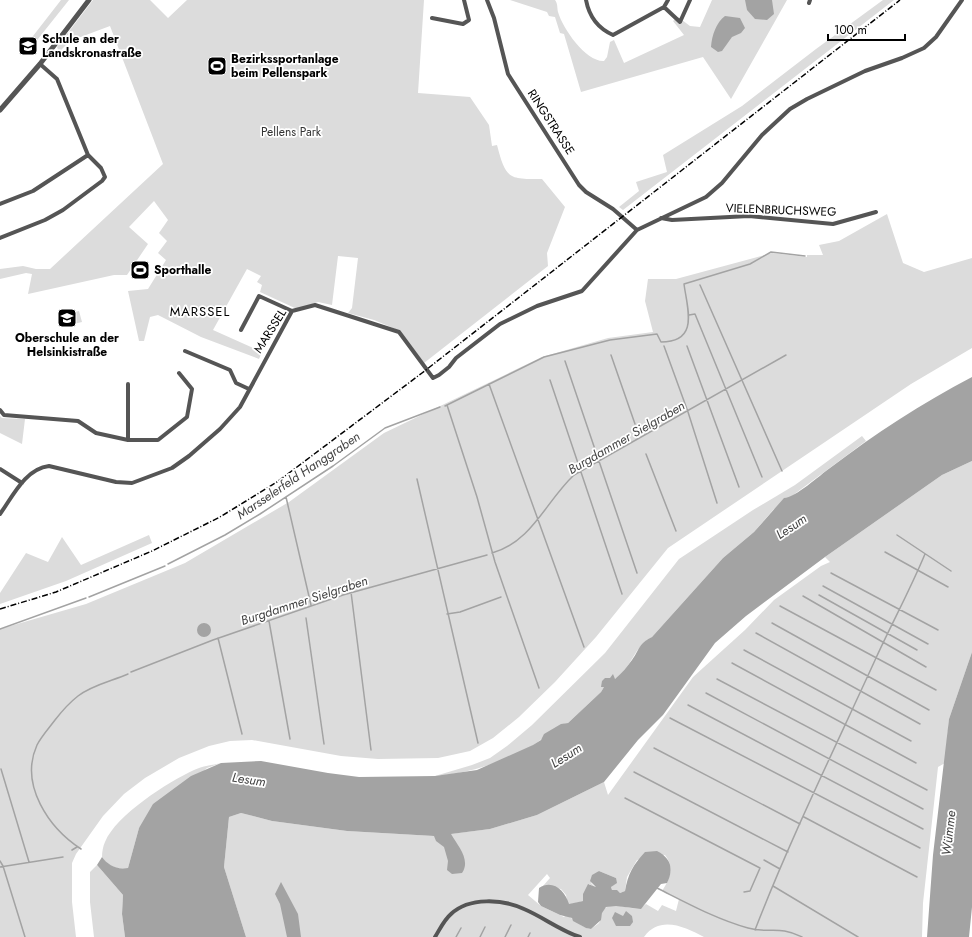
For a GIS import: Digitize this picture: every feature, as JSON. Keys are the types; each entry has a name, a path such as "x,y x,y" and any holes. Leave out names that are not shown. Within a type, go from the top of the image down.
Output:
{"street":[{"path":"0,110 40,64 89,0"},
{"path":"432,18 463,24 469,20 464,0"},
{"name":"RINGSTRASSE","path":"487,0 494,18 508,74 575,178 586,192 607,204 637,230"},
{"path":"586,0 589,15 607,33 613,35 664,7 668,0"},
{"path":"664,7 680,22 690,0"},
{"path":"637,230 706,197 722,183 762,134 790,109 807,99 865,71 902,58 924,48 936,37 962,0"},
{"path":"0,238 57,213 102,181 105,177 104,173 88,155 57,79 40,64"},
{"path":"0,204 33,192 88,155"},
{"name":"VIELENBRUCHSWEG","path":"660,218 672,220 749,216 833,224 876,212"},
{"name":"MARSSEL","path":"0,514 22,483 39,468 49,466 116,482 132,484 172,468 189,456 220,429 240,407 292,311 315,305 399,332 433,378 449,368 456,358 500,324 537,306 582,291 637,230"},
{"path":"241,330 259,296 292,311"},
{"path":"185,351 230,370 236,383 249,389"},
{"path":"0,410 4,415 78,421 96,433 128,440 158,440 187,417 192,389 179,373"},
{"path":"128,384 128,440"},
{"path":"0,469 22,483"},
{"path":"435,937 450,914 459,908 479,902 506,903 523,908 580,937"}],"green space":[{"path":"61,0 69,0 30,49 26,45"},
{"name":"Pellens Park","path":"93,0 150,0 168,18 187,0 424,0 418,93 470,97 489,125 492,146 497,145 506,171 515,177 542,179 565,207 547,253 548,266 424,363 400,331 374,320 348,313 352,308 358,258 338,256 332,305 318,302 297,309 260,292 262,285 257,282 261,276 247,269 213,330 262,352 259,359 201,337 158,315 150,317 144,341 139,341 128,291 148,289 166,260 158,253 167,241 159,233 168,220 154,201 129,227 148,244 127,275 114,275 28,294 32,274 26,273 0,279 0,269 23,266 36,269 50,269 163,164 110,26 70,41 59,52 57,47"},
{"path":"510,0 555,0 558,12 565,27 583,50 597,60 604,61 607,57 610,42 614,40 624,63 684,35 673,21 678,17 690,26 700,27 712,0 787,0 731,99 703,57 581,92 564,34 560,33 555,17 549,16 547,12"},
{"path":"883,0 894,0 623,210 619,207 639,191 636,182 667,172 663,155 742,106"},
{"path":"887,214 903,263 924,272 972,258 972,348 911,384 668,548 596,637 555,682 519,717 493,738 470,751 438,758 378,759 341,756 252,740 230,741 209,746 179,758 145,778 124,794 103,816 76,854 72,863 72,902 76,937 0,937 0,629 86,604 185,563 289,502 384,433 542,357 608,338 653,332 645,301 648,279 676,279 772,253 807,257 807,255 823,255 819,245 839,241"},
{"path":"79,311 82,322 65,326 62,315"},
{"path":"0,416 2,418 25,419 22,444 0,433"},
{"path":"862,436 866,441 773,510 754,532 723,558 652,637 639,648 622,673 605,686 601,692 568,723 558,726 532,746 497,762 473,770 435,776 490,758 507,746 532,725 605,653 679,559 753,510 795,485"},
{"path":"972,461 972,652 949,719 945,763 938,767 923,903 922,937 704,937 681,927 665,925 657,926 650,930 644,937 246,937 224,867 229,817 241,813 272,821 347,831 434,836 490,829 537,815 604,782 608,795 693,677 745,630 774,600 821,566 830,562 825,557 942,475","holes":["665,855 671,869 667,882 662,891 679,899 676,911 662,905 658,911 646,904 637,908 617,906 607,907 602,912 599,923 591,929 566,915 564,917 541,906 528,895 547,874 550,878 543,886 561,889 566,895 568,905 583,901 589,884 595,887 591,883 599,871 616,878 611,887 612,890 620,893 625,891 627,877 637,860"]},
{"path":"149,535 152,543 66,581 0,604 0,593 26,553 48,562 62,537 81,565"},
{"path":"221,763 207,768 139,828 128,868 116,868 104,860 102,857 103,847 111,832 120,821 144,800 183,775 200,768"},
{"path":"97,865 123,895 122,914 125,937 94,937 90,902 90,872"}],"water":[{"path":"745,0 772,0 774,14 767,20 755,19 747,10"},
{"path":"725,16 740,18 745,28 741,33 732,37 722,51 718,52 711,47 712,38 717,26"},
{"name":"Lesum","path":"972,377 972,461 942,475 825,557 746,616 715,643 663,715 638,740 604,782 537,815 490,829 451,834 460,848 465,863 462,873 452,874 447,870 448,861 444,847 436,841 434,836 347,831 272,821 241,813 229,817 224,867 246,937 125,937 122,914 123,895 97,865 102,857 113,866 128,868 139,828 153,804 191,776 221,763 261,761 359,777 435,776 477,770 533,745 541,740 544,734 561,724 568,723 601,692 604,687 601,687 602,681 605,678 610,678 613,674 615,679 626,668 642,644 652,637 723,558 754,532 784,498 789,497 801,490 847,455 899,420 935,397"},
{"path":"204,623 209,625 211,630 209,635 204,637 199,635 197,630 199,625"},
{"name":"Wümme","path":"972,652 972,907 969,937 927,937 933,855 949,719"},
{"path":"657,851 665,857 670,864 671,869 669,878 667,883 661,884 641,909 616,906 606,907 602,913 601,920 591,929 573,921 572,918 560,915 541,906 538,902 539,888 549,885 558,888 565,895 569,904 583,901 583,894 588,884 596,887 590,881 592,875 599,871 616,878 617,883 611,887 612,890 617,890 620,893 625,891 629,875 637,861 645,852"},
{"path":"281,882 298,914 301,937 287,937 280,904 275,894"},
{"path":"626,911 632,916 633,922 630,926 616,926 612,918 615,912 623,916"}],"waterway":[{"name":"Marsselerfeld Hanggraben","path":"445,406 544,357 610,340 657,334 661,342 673,340 681,336 686,330 688,322 684,284 750,264 771,252 805,256"},
{"name":"Burgdammer Sielgraben","path":"700,285 782,471"},
{"name":"Burgdammer Sielgraben","path":"689,315 695,314 762,477"},
{"path":"664,346 688,412 717,503"},
{"path":"687,346 739,487"},
{"path":"611,355 635,424"},
{"name":"Burgdammer Sielgraben","path":"492,553 506,548 518,540 538,520 564,485 574,475 786,355"},
{"path":"565,361 637,573"},
{"path":"550,380 622,594"},
{"name":"Burgdammer Sielgraben","path":"489,384 584,647"},
{"path":"447,405 477,497 495,562 539,688"},
{"name":"Marsselerfeld Hanggraben","path":"168,564 225,535 260,514 333,466 385,428 440,407"},
{"path":"646,454 676,531"},
{"path":"417,479 478,743"},
{"path":"286,497 311,605"},
{"path":"897,535 951,571"},
{"path":"885,552 948,587"},
{"path":"755,930 783,861 925,554"},
{"name":"Burgdammer Sielgraben","path":"131,672 213,640 343,595 487,555"},
{"name":"Marsselerfeld Hanggraben","path":"89,597 165,566"},
{"path":"831,573 938,630"},
{"path":"823,586 928,644"},
{"path":"351,592 371,750"},
{"path":"819,595 917,650"},
{"path":"803,596 926,667"},
{"path":"447,614 460,612 501,597"},
{"name":"Marsselerfeld Hanggraben","path":"0,629 86,598"},
{"path":"780,606 936,690"},
{"path":"306,618 324,744"},
{"path":"269,621 290,739"},
{"path":"772,623 929,710"},
{"path":"756,633 920,724"},
{"path":"218,638 242,734"},
{"path":"744,650 911,741"},
{"path":"732,663 916,763"},
{"name":"Burgdammer Sielgraben","path":"81,849 58,830 40,804 32,775 32,760 37,745 41,739 60,713 72,701 89,689 128,674"},
{"path":"717,679 927,790"},
{"path":"706,693 923,809"},
{"path":"688,705 923,829"},
{"path":"670,718 920,848"},
{"path":"654,748 800,824"},
{"path":"1,769 29,862"},
{"path":"634,772 788,852"},
{"path":"625,798 760,868 750,891 744,892"},
{"path":"804,817 917,877"},
{"name":"Burgdammer Sielgraben","path":"72,850 77,847"},
{"name":"Burgdammer Sielgraben","path":"0,867 63,857"},
{"path":"764,860 780,869"},
{"path":"0,861 3,866 25,937"},
{"path":"773,886 858,937"},
{"path":"657,888 724,920 755,930 787,931 802,937"},
{"path":"505,937 511,925"},
{"path":"480,937 485,927"},
{"path":"456,937 461,928"},
{"path":"528,937 530,933"}],"railway":[{"path":"0,609 56,592 152,551 220,517 277,482 422,373 900,0"}],"place":[{"name":"Schule an der Landskronastraße","path":"28,46"},
{"name":"Bezirkssportanlage beim Pellenspark","path":"217,66"},
{"name":"Sporthalle","path":"140,270"},
{"name":"Oberschule an der Helsinkistraße","path":"67,318"}],"district":[{"name":"MARSSEL","path":"200,311"}]}
